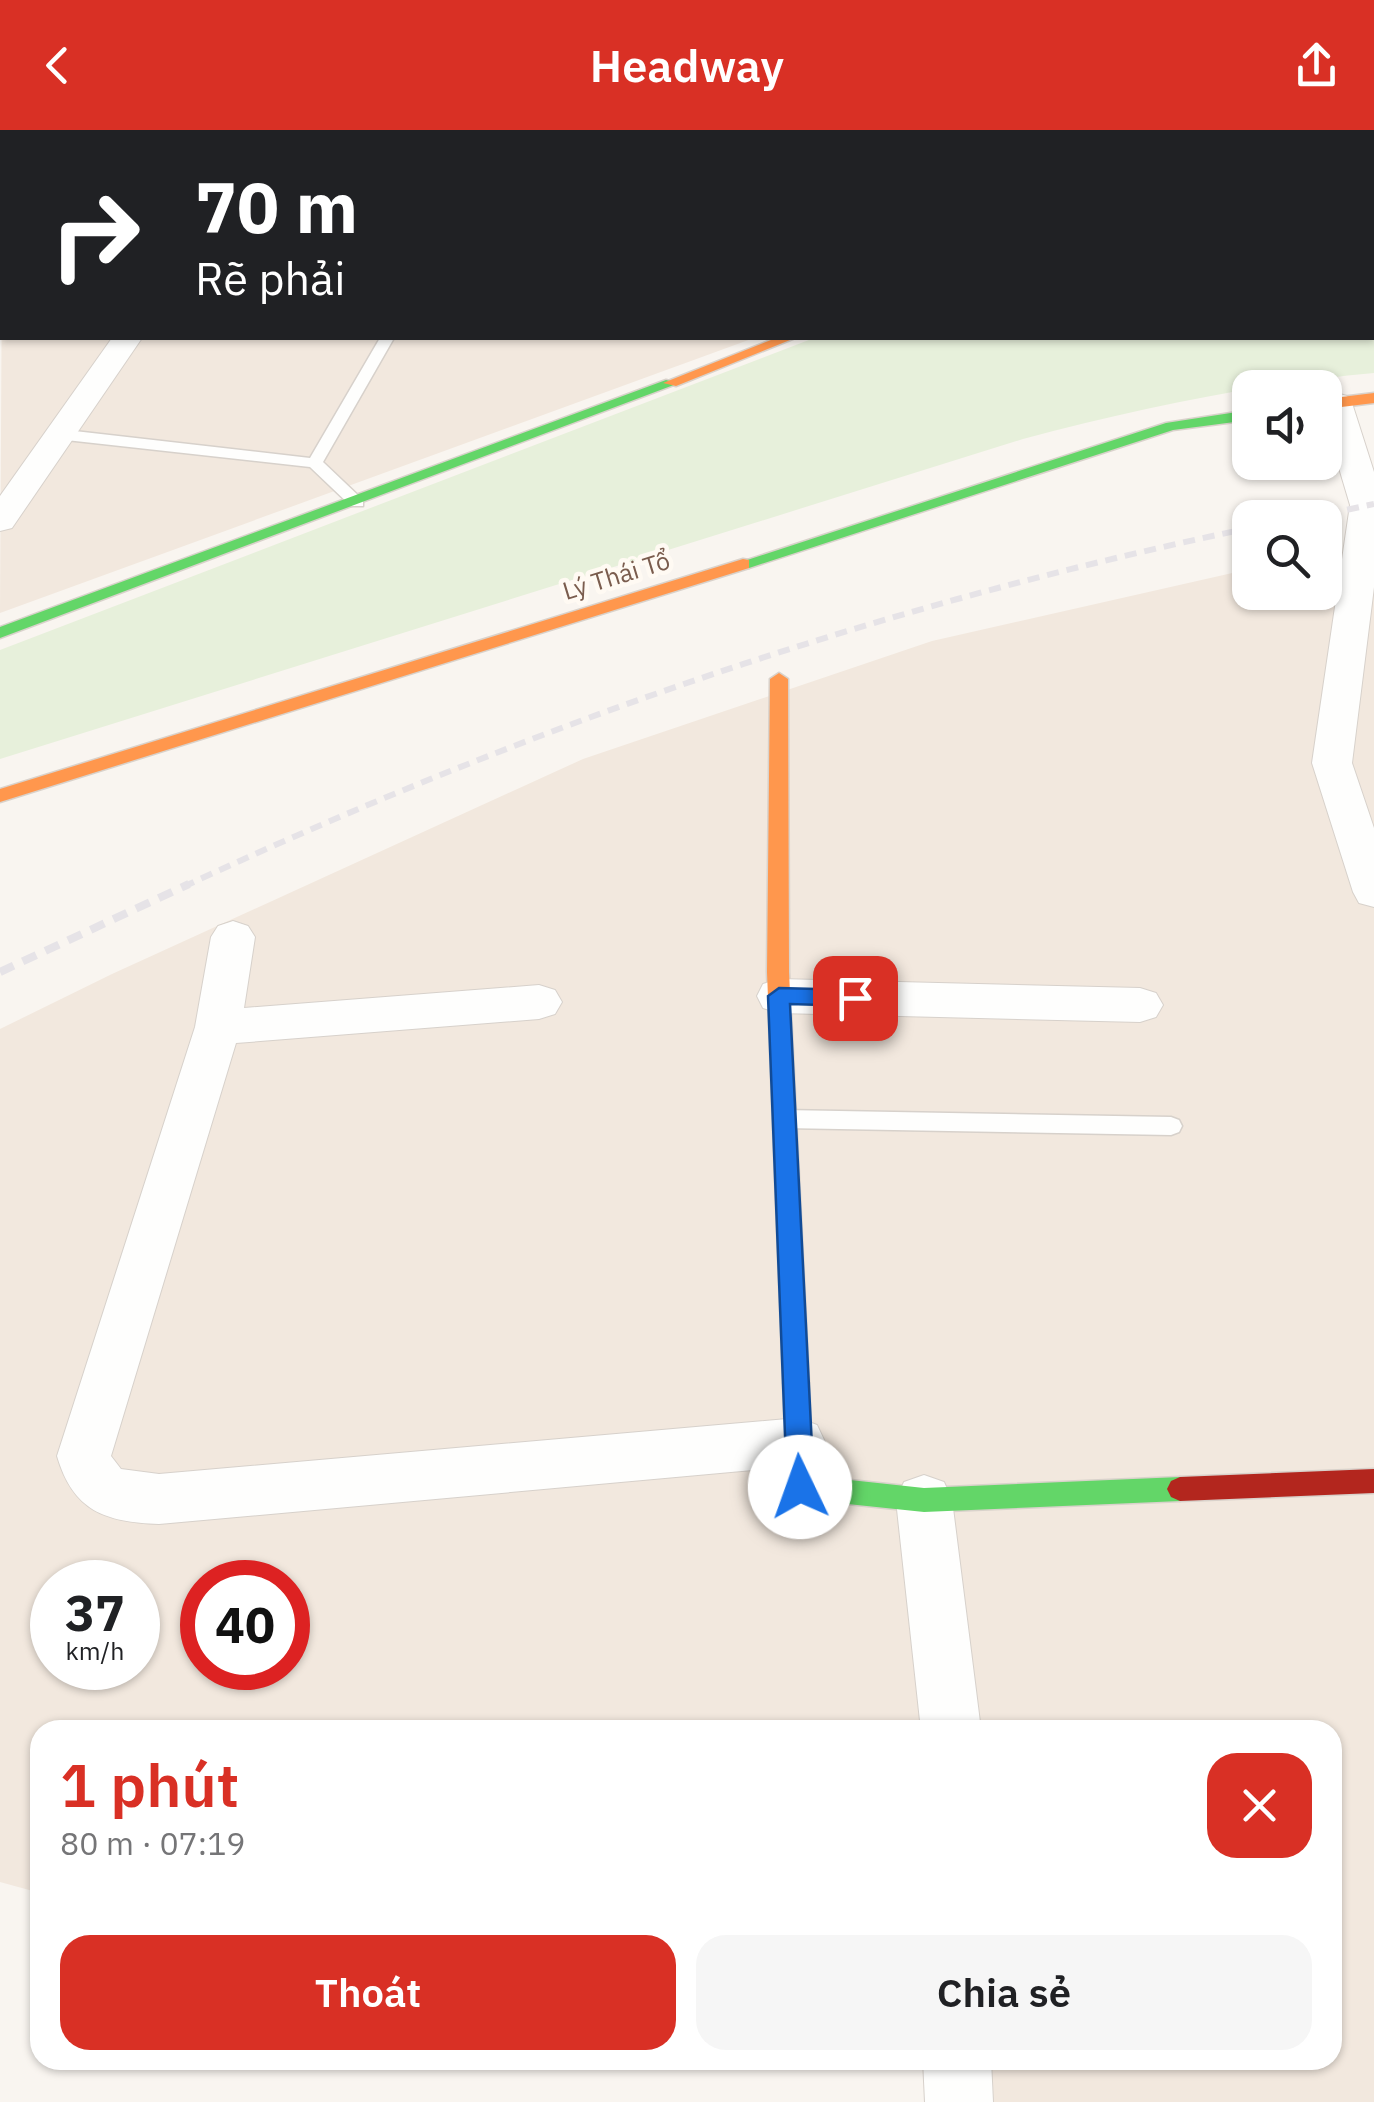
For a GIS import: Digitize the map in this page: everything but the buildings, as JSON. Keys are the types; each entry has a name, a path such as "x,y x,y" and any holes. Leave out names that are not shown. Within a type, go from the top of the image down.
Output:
{"main road":[{"path":"0,632 357,503 783,340"},
{"path":"1342,402 1374,398"},
{"name":"Lý Thái Tổ","path":"0,796 946,501 1171,426 1232,417"},
{"path":"779,678 779,996 800,1487 924,1500 1374,1481"}],"street":[{"path":"0,521 126,340"},
{"path":"1342,434 1367,506 1332,763 1374,892"},
{"path":"233,937 218,1027 84,1456 96,1485 126,1498 158,1499 798,1442"},
{"path":"779,996 1140,1005"},
{"path":"218,1027 539,1002"},
{"path":"924,1500 950,1720"},
{"path":"957,2070 959,2102"}],"lane":[{"path":"315,463 387,340"},
{"path":"57,434 315,463 357,503"},
{"path":"784,1118 1171,1126"}],"shaded area":[{"path":"2,340 749,340 0,613"},
{"path":"1374,550 1374,2102 959,2102 957,2070 1342,2070 1342,1720 30,1720 30,1890 0,1882 0,1029 583,759 932,641 1232,573 1232,610 1342,610 1342,554"}],"green space":[{"path":"809,340 1374,340 1374,373 1342,377 1342,370 1232,370 1232,392 1023,439 0,759 0,650"}],"railway":[{"path":"1342,511 1374,504"},
{"path":"183,887 442,774 706,676 975,594 1232,532"},
{"path":"0,972 189,884"}],"traffic: fast":[{"path":"0,633 671,383"},
{"path":"743,564 1171,426 1232,418"},
{"path":"796,1383 800,1487 924,1500 1180,1489"}],"traffic: slow":[{"path":"671,383 783,340"},
{"path":"1342,402 1374,398"},
{"path":"0,796 743,564"},
{"path":"779,679 778,972 796,1383"}],"traffic: jam":[{"path":"1180,1489 1374,1481"}],"route":[{"path":"800,1487 779,996 855,998"}]}
